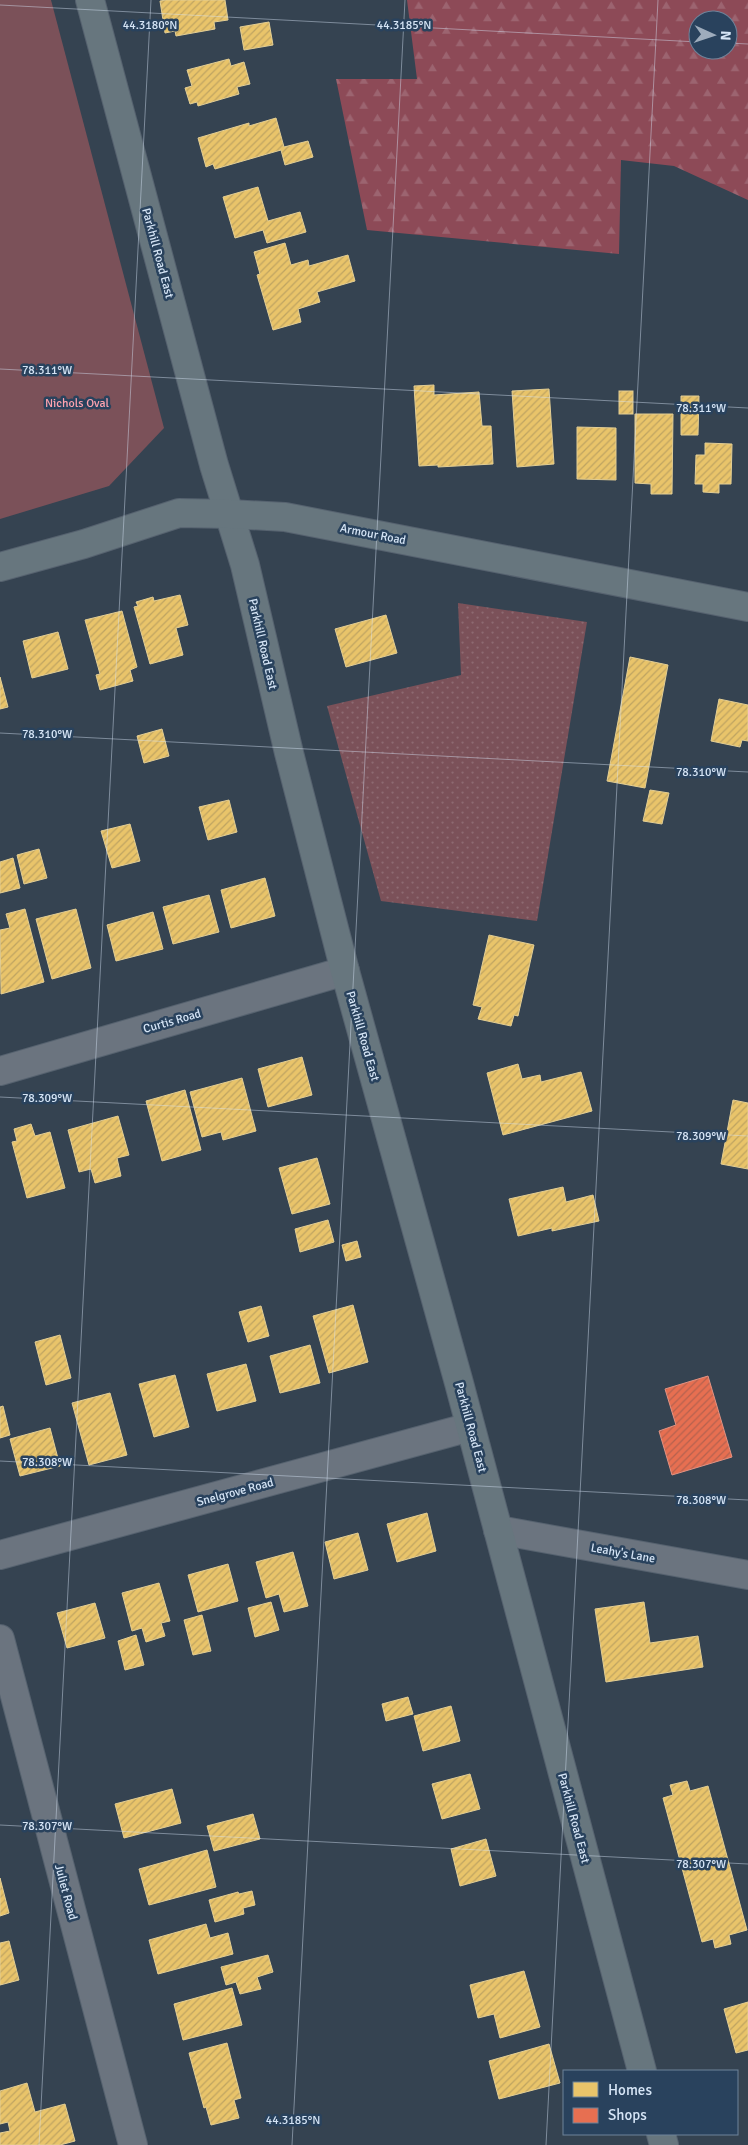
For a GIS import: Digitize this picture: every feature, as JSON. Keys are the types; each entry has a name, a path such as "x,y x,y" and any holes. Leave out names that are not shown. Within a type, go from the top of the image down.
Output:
{"main road":[{"name":"Parkhill Road East","path":"90,0 214,465 245,565 289,753 344,971 498,1530 642,2070"},
{"name":"Armour Road","path":"0,567 84,544 179,513 230,514 285,518 748,607"}],"street":[{"name":"Curtis Road","path":"0,1071 344,971"},
{"name":"Snelgrove Road","path":"0,1555 470,1427"},
{"name":"Leahy's Lane","path":"498,1530 748,1575"},
{"name":"Juliet Road","path":"0,1639 133,2145"}],"green space":[{"name":"Nichols Oval","path":"0,0 51,0 164,428 109,486 0,519"},
{"path":"407,0 748,0 748,200 674,166 621,160 619,254 367,230 336,79 417,79"},
{"path":"458,603 587,622 537,921 381,901 327,706 461,675"}],"building: Homes":[{"path":"225,0 228,20 214,22 215,29 176,36 175,31 165,33 160,1"},
{"path":"269,22 273,45 244,50 240,27"},
{"path":"229,59 231,66 244,62 250,84 237,87 239,94 198,106 197,102 190,104 185,88 192,86 187,70"},
{"path":"276,118 284,147 308,141 313,157 285,165 281,150 215,169 213,164 206,167 198,138 249,123 249,126"},
{"path":"258,187 268,221 300,212 306,232 267,243 263,230 235,238 223,197"},
{"path":"285,243 291,265 308,260 309,266 348,255 355,281 317,292 320,302 298,309 301,322 273,330 257,275 260,274 254,252"},
{"path":"434,385 434,395 479,392 482,426 491,426 493,464 438,467 438,465 419,466 414,386"},
{"path":"549,389 554,464 517,467 512,391"},
{"path":"619,391 633,391 633,414 619,414"},
{"path":"681,396 699,396 698,435 681,435"},
{"path":"635,414 673,414 672,494 651,494 651,484 635,483"},
{"path":"577,427 616,428 616,480 577,479"},
{"path":"705,443 732,444 731,484 719,484 719,493 703,492 703,484 695,484 696,455 705,455"},
{"path":"180,595 188,625 176,628 183,655 150,664 134,607 138,606 136,602 153,597 154,601"},
{"path":"122,611 137,667 130,670 133,681 100,690 96,675 100,674 85,620"},
{"path":"386,615 397,653 346,667 335,629"},
{"path":"58,632 68,669 32,678 23,641"},
{"path":"630,657 668,665 645,788 607,781"},
{"path":"0,677 8,707 0,709"},
{"path":"719,699 748,705 748,741 742,740 740,747 711,741"},
{"path":"162,729 169,756 144,763 137,736"},
{"path":"650,790 669,793 662,824 643,821"},
{"path":"229,800 237,832 208,840 199,807"},
{"path":"130,824 140,861 112,868 101,831"},
{"path":"39,849 47,878 24,884 17,855"},
{"path":"13,858 20,888 0,893 0,862"},
{"path":"265,878 275,916 231,928 221,890"},
{"path":"209,895 219,932 173,944 163,907"},
{"path":"25,909 44,982 1,994 0,930 10,928 6,914"},
{"path":"76,909 91,968 52,979 36,919"},
{"path":"153,912 163,949 116,961 107,925"},
{"path":"489,935 534,945 518,1016 514,1015 511,1026 478,1019 482,1007 473,1005"},
{"path":"302,1057 312,1095 268,1107 258,1069"},
{"path":"518,1064 522,1079 540,1075 541,1082 581,1072 592,1111 503,1135 487,1073"},
{"path":"242,1078 256,1131 223,1140 221,1132 202,1137 190,1092"},
{"path":"185,1090 201,1150 162,1161 146,1101"},
{"path":"733,1100 748,1103 748,1169 721,1164"},
{"path":"118,1116 129,1155 117,1158 121,1176 95,1183 91,1169 79,1172 68,1130"},
{"path":"31,1124 35,1136 50,1132 65,1188 27,1198 12,1142 17,1141 14,1129"},
{"path":"317,1158 330,1204 292,1214 279,1168"},
{"path":"563,1187 566,1202 593,1195 599,1221 552,1231 552,1228 518,1236 509,1199"},
{"path":"328,1220 334,1242 300,1252 295,1229"},
{"path":"357,1241 361,1257 346,1261 342,1245"},
{"path":"353,1305 368,1362 329,1373 313,1316"},
{"path":"261,1306 269,1336 248,1342 239,1312"},
{"path":"60,1335 71,1378 46,1385 35,1342"},
{"path":"310,1345 320,1383 280,1393 270,1356"},
{"path":"246,1364 256,1401 217,1411 207,1374"},
{"path":"175,1375 189,1427 154,1437 139,1384"},
{"path":"110,1393 127,1455 89,1465 72,1403"},
{"path":"3,1406 10,1435 0,1438 0,1407"},
{"path":"50,1428 60,1466 20,1476 10,1439"},
{"path":"427,1513 436,1551 397,1562 387,1524"},
{"path":"358,1533 368,1570 334,1579 325,1542"},
{"path":"293,1552 308,1606 284,1612 279,1594 266,1598 256,1562"},
{"path":"228,1564 238,1601 198,1612 188,1575"},
{"path":"159,1583 170,1621 161,1623 165,1636 146,1642 142,1628 132,1631 122,1593"},
{"path":"271,1602 279,1630 255,1637 248,1608"},
{"path":"644,1602 650,1643 698,1636 703,1667 606,1682 595,1609"},
{"path":"95,1603 105,1638 67,1648 57,1613"},
{"path":"202,1615 211,1651 193,1655 184,1620"},
{"path":"136,1635 144,1665 125,1670 118,1641"},
{"path":"408,1697 413,1714 386,1721 382,1704"},
{"path":"451,1706 460,1741 423,1751 414,1716"},
{"path":"470,1774 480,1809 442,1819 432,1784"},
{"path":"687,1781 690,1791 708,1786 747,1930 729,1935 731,1944 715,1948 713,1939 702,1942 663,1798 673,1795 670,1785"},
{"path":"172,1789 181,1823 124,1838 115,1804"},
{"path":"253,1814 260,1839 214,1851 207,1826"},
{"path":"486,1839 496,1876 460,1886 451,1849"},
{"path":"207,1850 216,1887 149,1905 139,1869"},
{"path":"0,1878 9,1913 0,1916"},
{"path":"252,1891 255,1905 243,1908 244,1914 215,1922 209,1900 238,1892 239,1894"},
{"path":"206,1924 210,1938 228,1933 233,1954 158,1974 149,1940"},
{"path":"9,1941 19,1980 0,1985 0,1943"},
{"path":"268,1955 273,1972 257,1977 261,1989 240,1994 236,1982 226,1985 221,1967"},
{"path":"524,1971 540,2027 500,2038 494,2014 478,2018 470,1985"},
{"path":"232,1988 242,2025 183,2040 174,2004"},
{"path":"748,2002 748,2050 736,2053 724,2009"},
{"path":"227,2043 241,2098 234,2100 239,2118 211,2125 206,2107 204,2108 189,2053"},
{"path":"549,2044 560,2083 499,2099 489,2061"},
{"path":"27,2083 35,2112 65,2104 75,2141 60,2145 0,2145 0,2133 10,2131 8,2122 0,2124 0,2091"}],"building: Shops":[{"path":"708,1376 732,1457 672,1475 659,1431 676,1425 665,1389"}]}
